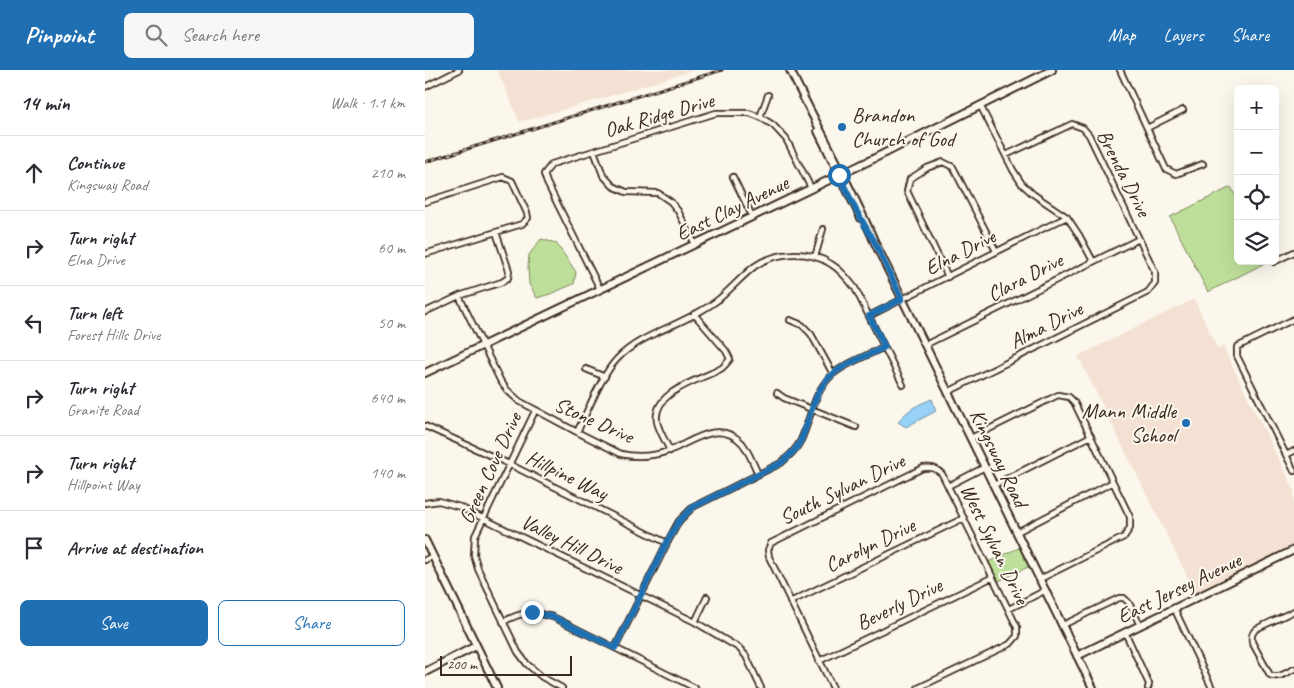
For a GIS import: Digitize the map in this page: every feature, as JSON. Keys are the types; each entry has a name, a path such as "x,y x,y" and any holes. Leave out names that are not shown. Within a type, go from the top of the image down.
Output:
{"street":[{"path":"425,87 459,70"},
{"name":"Kingsway Road","path":"790,70 822,142 841,174 856,210 875,243 1093,688"},
{"name":"East Clay Avenue","path":"425,373 841,174 1052,70"},
{"path":"1120,70 1166,169 1176,174 1203,164"},
{"path":"760,117 768,95"},
{"path":"981,105 1022,184 1033,194 1067,217 1093,261"},
{"path":"1147,128 1183,110"},
{"name":"Oak Ridge Drive","path":"600,289 547,183 544,174 552,164 716,113 749,113 773,125 786,139 811,188"},
{"name":"Brenda Drive","path":"1006,155 1072,124 1083,128 1089,135 1155,272 1155,283"},
{"path":"594,151 603,175 613,186 626,192 657,193 671,202 678,211 695,244"},
{"path":"948,277 907,190 910,179 927,168 943,162 953,167 996,251"},
{"path":"425,202 503,177 511,181 528,218 522,224 425,254"},
{"path":"733,177 753,216"},
{"name":"Elna Drive","path":"869,316 1067,217"},
{"path":"815,257 823,228"},
{"path":"425,312 459,296 503,282 508,278 509,270 496,232"},
{"name":"Clara Drive","path":"925,345 1139,239"},
{"path":"1279,260 1294,252"},
{"path":"577,432 605,377 617,360 633,345 717,301 756,266 774,257 795,254 815,257 832,264 845,275 855,288 903,385"},
{"name":"Alma Drive","path":"948,392 1148,292 1155,283"},
{"name":"Stone Drive","path":"459,296 500,380 507,390 519,401 627,456 649,456 670,451 707,433 720,432 732,436 743,444 758,474"},
{"path":"670,451 657,422 662,402 677,389 723,367 731,359 694,314"},
{"path":"1294,319 1237,347 1237,356 1294,471"},
{"path":"790,320 802,325 811,334 833,374"},
{"path":"615,648 679,521 693,507 781,463 793,452 801,440 820,389 833,374 885,347"},
{"path":"586,368 605,377"},
{"path":"777,393 784,398 856,427"},
{"path":"971,438 1058,395 1069,397 1074,402 1091,436 1130,517 1130,528 1124,537 1040,579"},
{"name":"Green Cove Drive","path":"535,410 482,519 475,536 474,556 478,569 518,652 527,664 542,677 562,688"},
{"name":"Hillpine Way","path":"425,426 509,464 667,542"},
{"path":"994,485 1091,436"},
{"path":"1286,455 1294,451"},
{"name":"South Sylvan Drive","path":"790,602 769,557 768,550 771,542 923,468 931,467 937,469"},
{"path":"948,486 985,467"},
{"name":"West Sylvan Drive","path":"918,688 1010,644 1017,636 1017,627 1009,609 942,474 937,469"},
{"path":"1017,532 1113,482"},
{"name":"Valley Hill Drive","path":"425,503 439,501 460,507 695,622 739,648 746,656 761,688"},
{"name":"Carolyn Drive","path":"790,602 964,518"},
{"path":"425,540 497,688"},
{"name":"East Jersey Avenue","path":"1077,656 1293,551"},
{"path":"425,560 433,556"},
{"name":"Beverly Drive","path":"819,661 993,577"},
{"path":"1009,609 1045,590"},
{"path":"695,622 707,597"},
{"path":"1063,625 1119,598 1124,598 1129,603 1140,625"},
{"path":"790,602 833,688"},
{"path":"1173,608 1213,688"},
{"path":"1294,610 1256,629 1251,638 1270,675 1279,676 1294,669"},
{"path":"503,622 513,616 532,612 553,617 695,688"},
{"path":"1125,632 1149,684 1148,688"},
{"path":"425,672 476,646"}],"shaded area":[{"path":"497,70 694,70 520,122"},
{"name":"Mann Middle School","path":"1194,299 1218,349 1223,347 1294,490 1294,544 1195,592 1078,356"}],"green space":[{"path":"1231,187 1234,193 1234,265 1261,265 1208,292 1170,217"},
{"path":"541,239 556,243 576,272 574,284 537,298 529,284 528,267 529,255"},
{"path":"1021,547 1030,566 999,581 988,562"}],"water":[{"path":"932,399 936,411 906,427 898,422 913,408"}],"railway":[{"path":"425,162 722,70"}],"place":[{"name":"Brandon Church of God","path":"842,127"},
{"name":"Mann Middle School","path":"1186,423"}],"route":[{"path":"532,612 553,617 615,648 679,521 693,507 781,463 793,452 801,440 820,389 833,374 885,347 869,316 902,299 839,175"}]}
